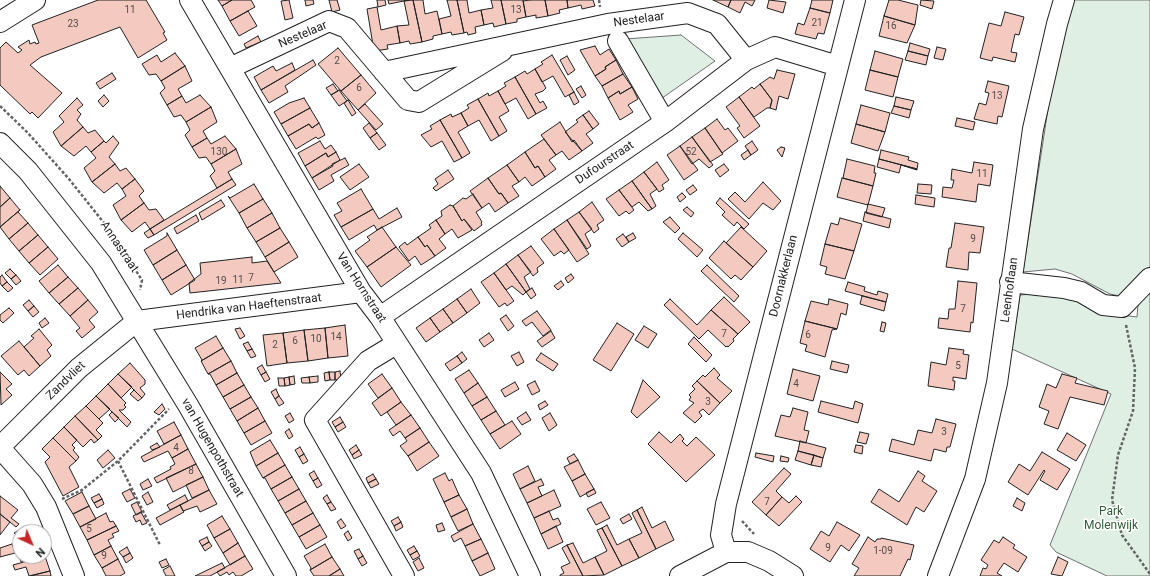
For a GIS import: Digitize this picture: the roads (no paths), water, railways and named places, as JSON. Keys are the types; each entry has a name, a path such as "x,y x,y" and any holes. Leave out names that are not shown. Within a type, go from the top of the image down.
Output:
{"street":[{"path":"0,22 35,0"},
{"name":"Van Hornstraat","path":"190,0 361,292 380,317 396,344 481,472 530,576"},
{"name":"Doornakkerlaan","path":"726,552 721,535 726,504 855,0"},
{"name":"Leenhoflaan","path":"938,576 975,479 997,382 1010,282 1033,129 1064,0"},
{"name":"Nestelaar","path":"384,72 608,24 688,13 717,24 746,60"},
{"name":"Nestelaar","path":"230,68 329,21 347,28 408,100 419,102 515,44"},
{"name":"Nestelaar","path":"618,41 665,122"},
{"name":"Dufourstraat","path":"380,317 665,122 746,60 775,48 838,66"},
{"name":"Annastraat","path":"0,143 28,171 102,263 136,321"},
{"path":"1010,282 1064,288 1081,292 1103,305 1122,307 1150,278"},
{"name":"Hendrika van Haeftenstraat","path":"136,321 361,292"},
{"name":"van Hugenpothstraat","path":"136,321 182,396 286,576"},
{"name":"Zandvliet","path":"0,447 79,368 136,321"},
{"path":"396,344 368,361 315,420 404,576"},
{"path":"0,447 32,484 46,507 74,576"},
{"path":"680,576 726,552 748,552 769,561 793,576"}],"park label":[{"name":"Park Molenwijk","path":"1111,519"}]}
